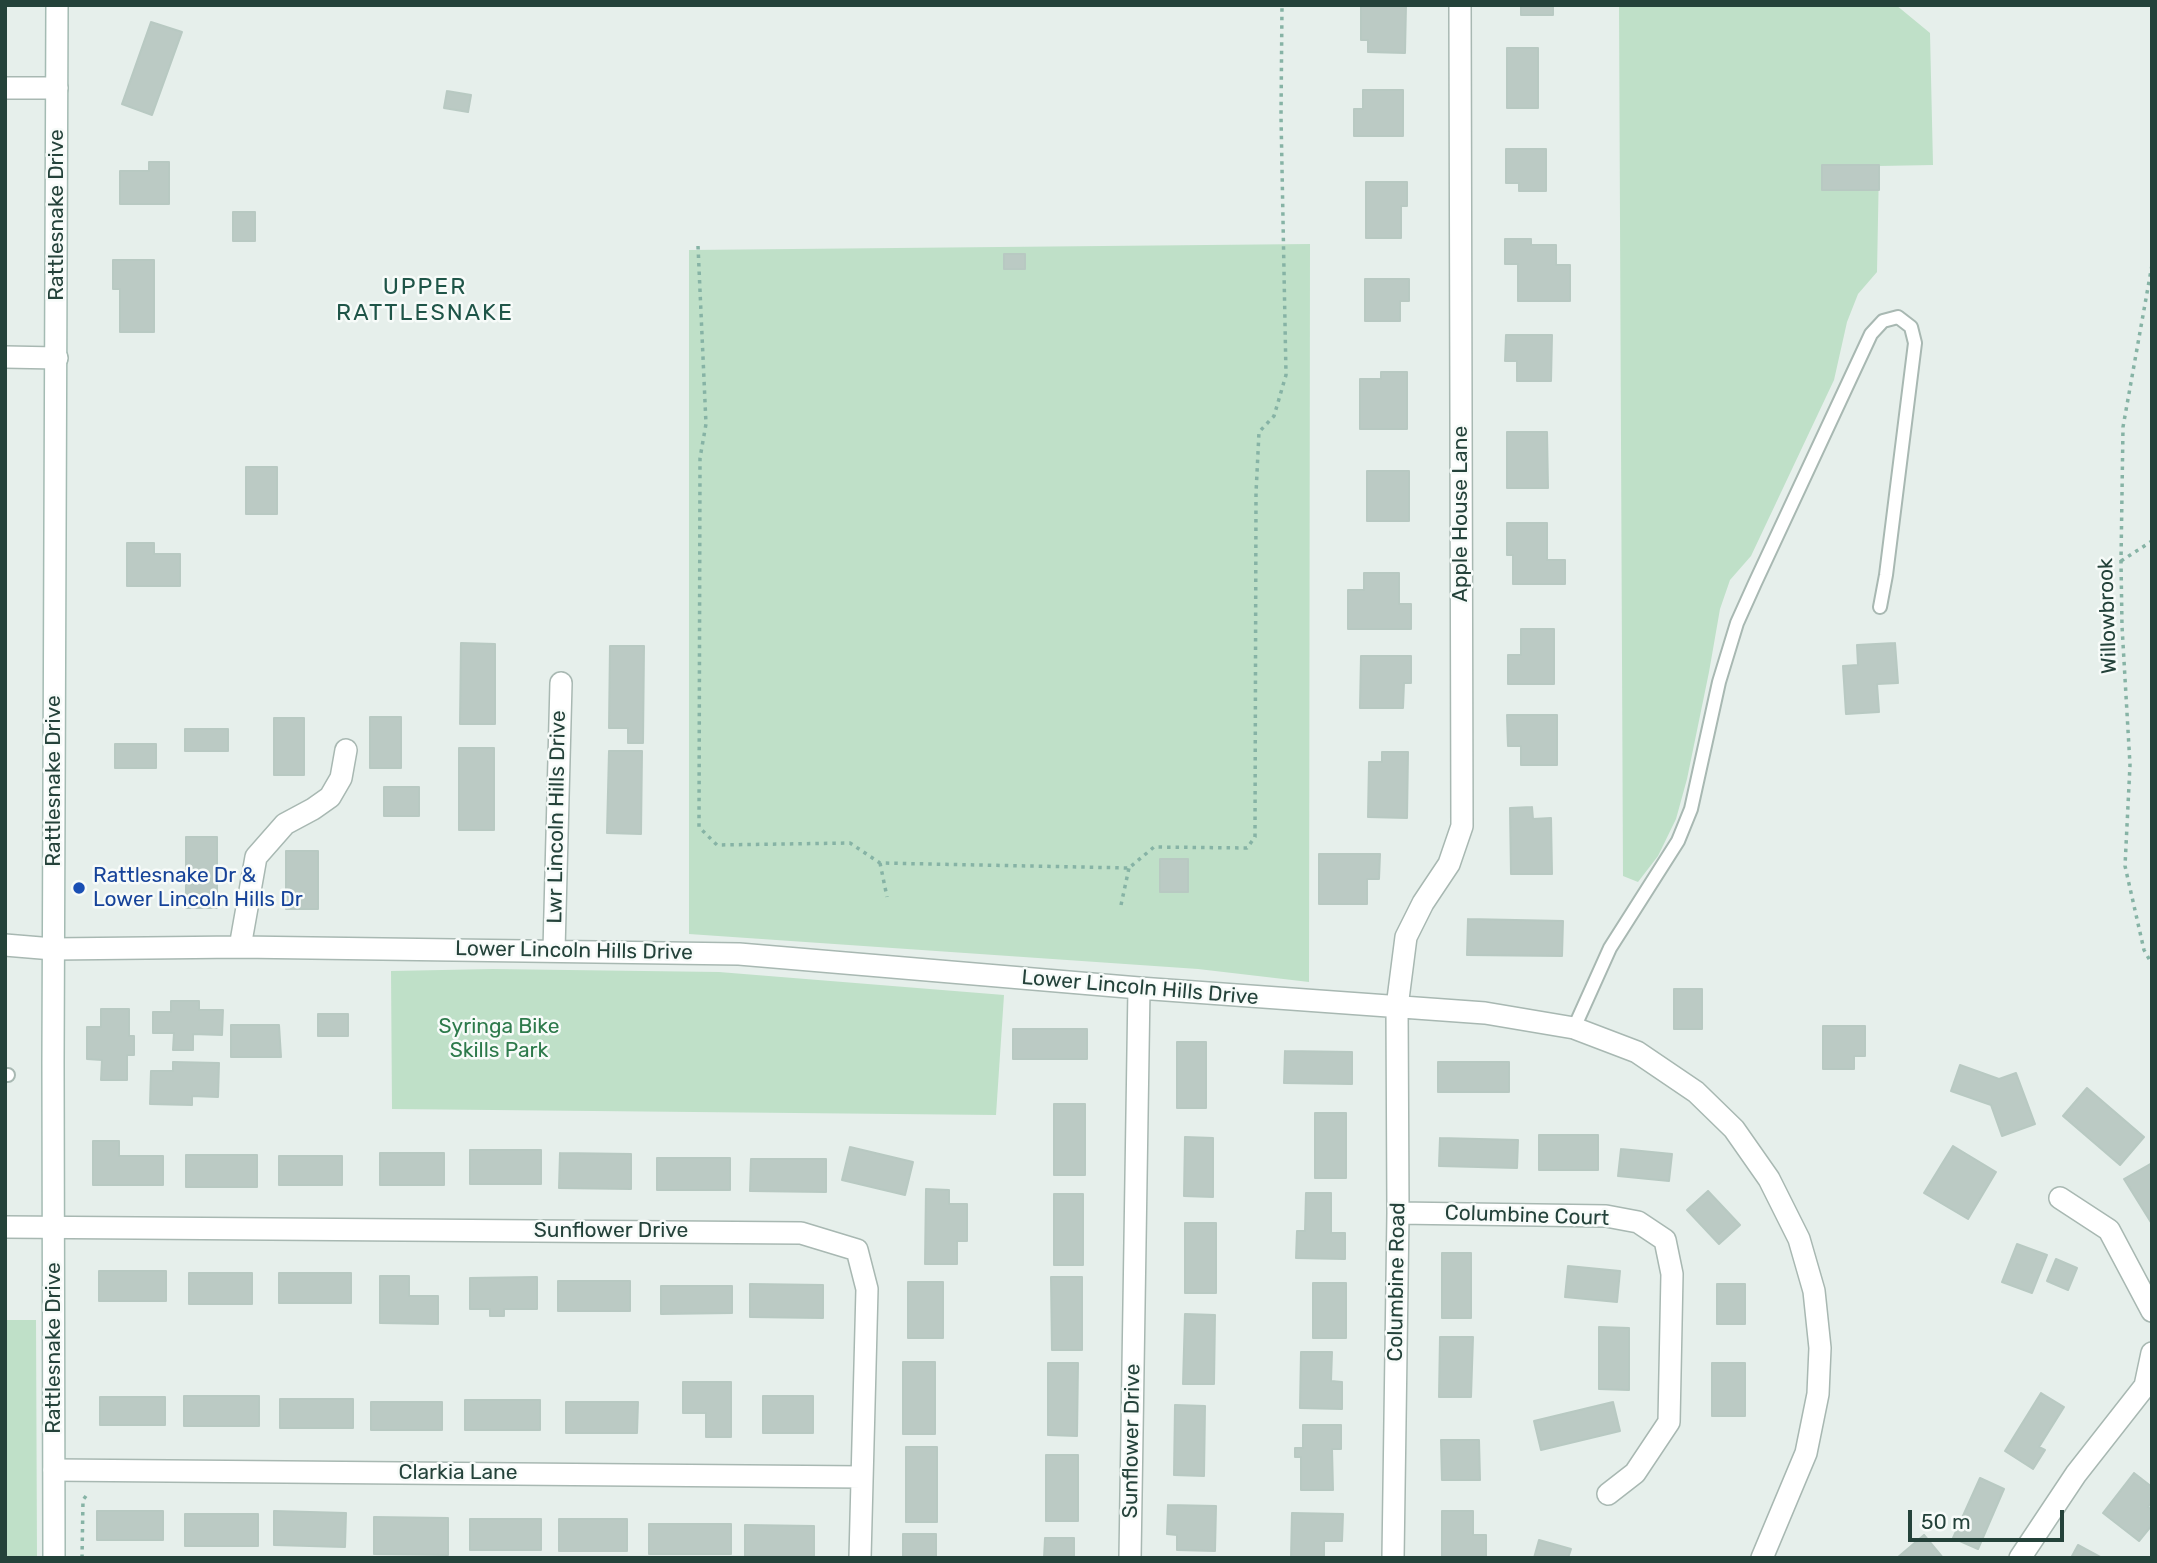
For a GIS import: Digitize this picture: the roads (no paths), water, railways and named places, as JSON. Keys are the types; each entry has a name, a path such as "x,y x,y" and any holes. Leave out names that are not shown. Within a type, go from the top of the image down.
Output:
{"street":[{"name":"Rattlesnake Drive","path":"54,1558 53,949 57,5"},
{"name":"Apple House Lane","path":"1397,1007 1406,937 1423,903 1449,864 1462,826 1460,5"},
{"path":"5,88 57,88"},
{"path":"5,357 57,358"},
{"name":"Lwr Lincoln Hills Drive","path":"554,950 561,683"},
{"path":"240,947 256,857 285,824 330,797 341,778 346,750"},
{"name":"Lower Lincoln Hills Drive","path":"5,945 53,949 240,947 739,954 1139,988 1485,1013 1574,1028 1637,1052 1696,1092 1734,1129 1769,1179 1799,1239 1814,1291 1820,1348 1818,1394 1806,1453 1762,1558"},
{"name":"Sunflower Drive","path":"1130,1558 1139,988"},
{"name":"Columbine Road","path":"1393,1558 1398,1213 1397,1007"},
{"path":"2060,1198 2109,1230 2152,1311"},
{"name":"Columbine Court","path":"1398,1213 1606,1216 1638,1222 1665,1240 1672,1274 1669,1422 1635,1473 1608,1494"},
{"path":"5,1227 54,1227"},
{"name":"Sunflower Drive","path":"54,1227 801,1233 857,1250 867,1289 860,1558"},
{"path":"2020,1558 2077,1474 2146,1386 2152,1353"},
{"name":"Clarkia Lane","path":"54,1470 862,1476"}],"lane":[{"path":"1574,1028 1610,947 1678,841 1691,808 1719,682 1737,623 1755,583 1871,334 1883,321 1898,317 1911,327 1915,343 1880,607"}],"place":[{"name":"Rattlesnake Dr & Lower Lincoln Hills Dr","path":"79,888"}],"district":[{"name":"UPPER RATTLESNAKE","path":"425,300"}],"park label":[{"name":"Syringa Bike Skills Park","path":"499,1039"}]}
